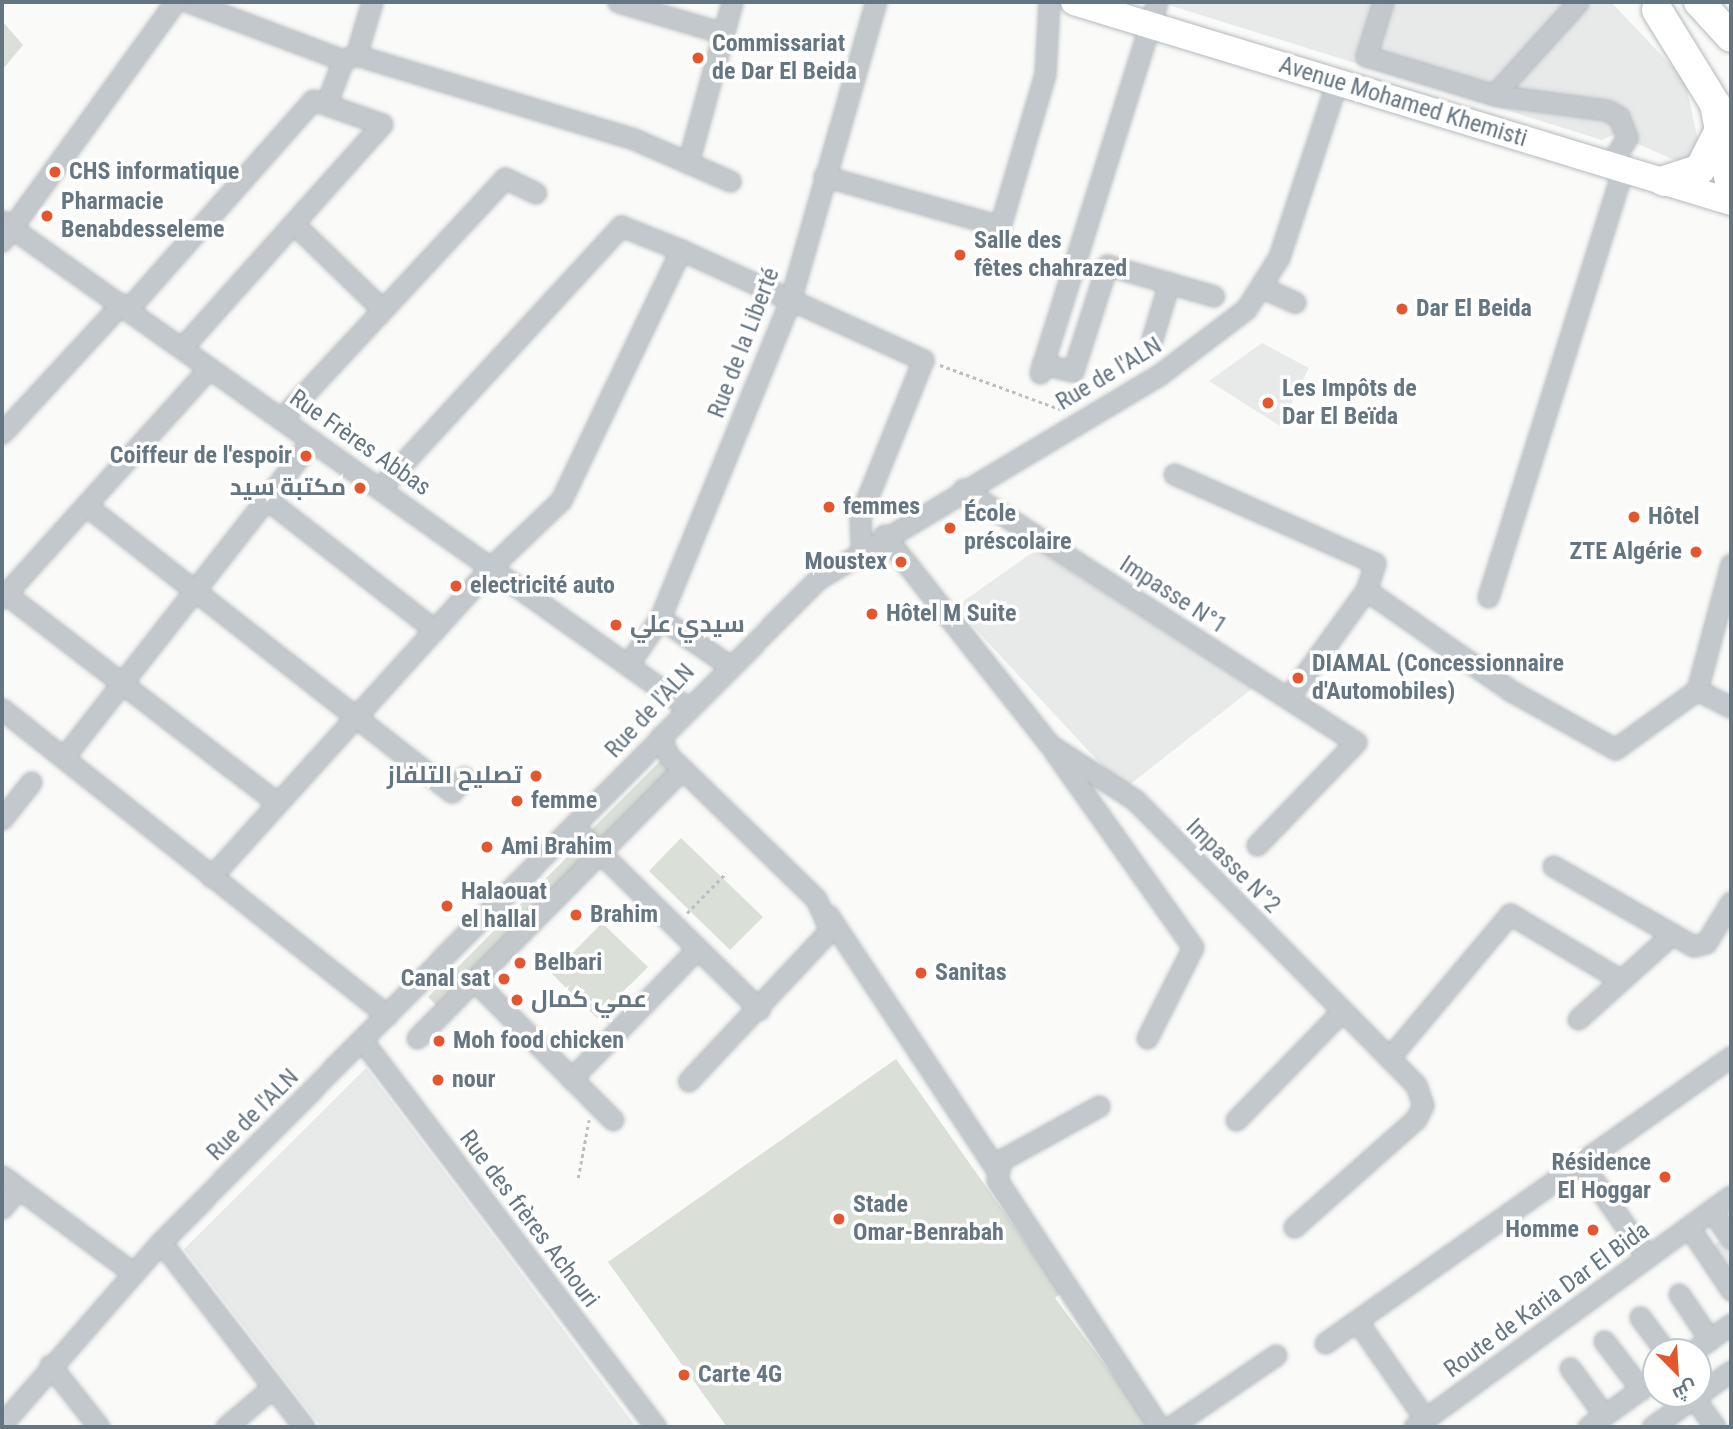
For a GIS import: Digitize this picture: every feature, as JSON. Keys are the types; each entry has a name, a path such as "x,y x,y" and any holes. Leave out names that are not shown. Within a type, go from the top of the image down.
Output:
{"highway":[{"path":"1699,2 1731,37"},
{"path":"1724,2 1731,10"},
{"path":"1653,6 1731,85"},
{"path":"1653,6 1704,81 1721,128 1731,187"},
{"path":"1664,181 1700,169 1721,128"}],"main road":[{"name":"Avenue Mohamed Khemisti","path":"1074,2 1152,13 1337,82 1731,202"}],"street":[{"path":"5,230 175,2"},
{"path":"189,2 349,57 634,139 730,181"},
{"path":"327,102 372,2"},
{"path":"618,2 723,33"},
{"path":"688,163 732,2"},
{"name":"Rue de la Liberté","path":"629,663 660,618 790,301 876,2"},
{"path":"824,176 1000,226 1045,74 1049,2"},
{"path":"1383,2 1366,56 1494,95 1607,110 1619,117 1627,138 1616,166 1488,597"},
{"path":"1494,95 1578,2"},
{"path":"1107,265 1073,371 1041,368 1152,13"},
{"name":"Rue de l'ALN","path":"2,1424 50,1365 161,1242 574,827 727,664 818,579 862,548 1084,418 1213,338 1263,288 1279,257 1337,82"},
{"path":"2,433 124,307 313,100 327,102 382,124 182,348"},
{"path":"281,419 381,308 505,178 536,193"},
{"path":"294,224 381,308"},
{"path":"381,487 621,226 681,250 923,360 860,516 862,548"},
{"name":"Rue Frères Abbas","path":"5,230 124,307 493,565 688,708"},
{"path":"211,877 493,565 561,500 681,250"},
{"path":"1075,257 1214,296"},
{"path":"1152,339 1169,283"},
{"path":"1263,288 1295,302"},
{"path":"209,368 88,507 4,596 123,683 277,803"},
{"path":"64,757 198,594 312,441"},
{"path":"1174,474 1374,563 1366,590 1288,698"},
{"name":"Impasse N°1","path":"963,489 1356,742 1257,845"},
{"path":"269,501 435,630"},
{"path":"88,507 452,792 464,777"},
{"name":"Impasse N°2","path":"884,535 1050,745 1135,800 1416,1085 1423,1105 1416,1119 1294,1227"},
{"path":"1366,590 1513,692 1615,749 1698,690 1728,604 1731,564"},
{"path":"660,618 727,664"},
{"path":"1698,690 1731,707"},
{"path":"2,709 387,1015"},
{"path":"660,737 682,769 827,914 996,1170 1159,1427"},
{"path":"1050,745 1193,947 1147,1038"},
{"path":"417,1038 682,769"},
{"path":"2,819 31,782"},
{"path":"574,827 759,1009"},
{"path":"1553,866 1693,946 1706,943 1731,902"},
{"path":"688,1081 825,943 827,914"},
{"path":"1389,1058 1510,914 1621,980"},
{"path":"1578,1019 1672,934"},
{"path":"571,1079 698,948"},
{"path":"474,980 613,1120"},
{"path":"1236,1120 1342,1011"},
{"name":"Rue des frères Achouri","path":"362,1040 656,1427"},
{"path":"1325,1343 1731,1057"},
{"path":"996,1170 1001,1160 1099,1106"},
{"path":"1580,1161 1647,1257"},
{"path":"2,1176 133,1273"},
{"path":"2,1208 18,1189"},
{"name":"Route de Karia Dar El Bida","path":"1419,1423 1731,1196"},
{"path":"1712,1210 1731,1239"},
{"path":"1689,1227 1731,1290"},
{"path":"161,1242 304,1427"},
{"path":"1679,1294 1709,1338"},
{"path":"1640,1317 1656,1338"},
{"path":"1357,1321 1419,1423"},
{"path":"1712,1338 1731,1324"},
{"path":"1604,1341 1642,1378"},
{"path":"1170,1427 1276,1355"},
{"path":"50,1365 99,1427"},
{"path":"1570,1368 1604,1415"},
{"path":"1712,1385 1731,1372"},
{"path":"226,1427 273,1387"},
{"path":"1588,1427 1642,1388"},
{"path":"1656,1426 1680,1408"},
{"path":"1701,1408 1715,1427"}],"path":[{"path":"923,360 1084,418"},
{"path":"675,926 726,873"},
{"path":"578,1178 592,1099"}],"shaded area":[{"path":"1159,2 1611,2 1685,80 1698,141 1690,157 1677,161 1615,134 1602,140"},
{"path":"2,21 23,45 2,70"},
{"name":"Les Impôts de Dar El Beïda","path":"1262,343 1309,368 1280,426 1209,381"},
{"path":"1036,550 1253,688 1124,789 955,607"},
{"path":"661,760 672,771 601,842 590,831"},
{"path":"681,838 763,917 730,950 649,871"},
{"path":"577,847 587,857 439,1008 428,997"},
{"path":"602,923 648,967 597,1018 552,974"},
{"name":"Stade Omar-Benrabah","path":"896,1059 1061,1293 1055,1298 1151,1427 727,1427 608,1262"},
{"path":"366,1068 636,1427 321,1427 184,1249"},
{"path":"1731,1233 1731,1272 1713,1246"}],"place":[{"name":"Commissariat de Dar El Beida","path":"698,58"},
{"name":"CHS informatique","path":"55,172"},
{"name":"Pharmacie Benabdesseleme","path":"47,216"},
{"name":"Salle des fêtes chahrazed","path":"960,255"},
{"name":"Dar El Beida","path":"1402,309"},
{"name":"Les Impôts de Dar El Beïda","path":"1268,403"},
{"name":"Coiffeur de l'espoir","path":"306,456"},
{"name":"مكتبة سيد","path":"360,488"},
{"name":"femmes","path":"829,507"},
{"name":"Hôtel","path":"1634,517"},
{"name":"École préscolaire","path":"950,528"},
{"name":"ZTE Algérie","path":"1696,552"},
{"name":"Moustex","path":"901,562"},
{"name":"electricité auto","path":"456,586"},
{"name":"Hôtel M Suite","path":"872,614"},
{"name":"سيدي علي","path":"616,625"},
{"name":"DIAMAL (Concessionnaire d'Automobiles)","path":"1298,678"},
{"name":"تصليح التلفاز","path":"536,776"},
{"name":"femme","path":"517,801"},
{"name":"Ami Brahim","path":"487,847"},
{"name":"Halaouat el hallal","path":"447,906"},
{"name":"Brahim","path":"576,915"},
{"name":"Belbari","path":"520,963"},
{"name":"Sanitas","path":"921,973"},
{"name":"Canal sat","path":"504,979"},
{"name":"عمي كمال","path":"517,1000"},
{"name":"Moh food chicken","path":"439,1041"},
{"name":"nour","path":"438,1080"},
{"name":"Résidence El Hoggar","path":"1665,1177"},
{"name":"Stade Omar-Benrabah","path":"839,1219"},
{"name":"Homme","path":"1593,1230"},
{"name":"Carte 4G","path":"684,1375"}]}
